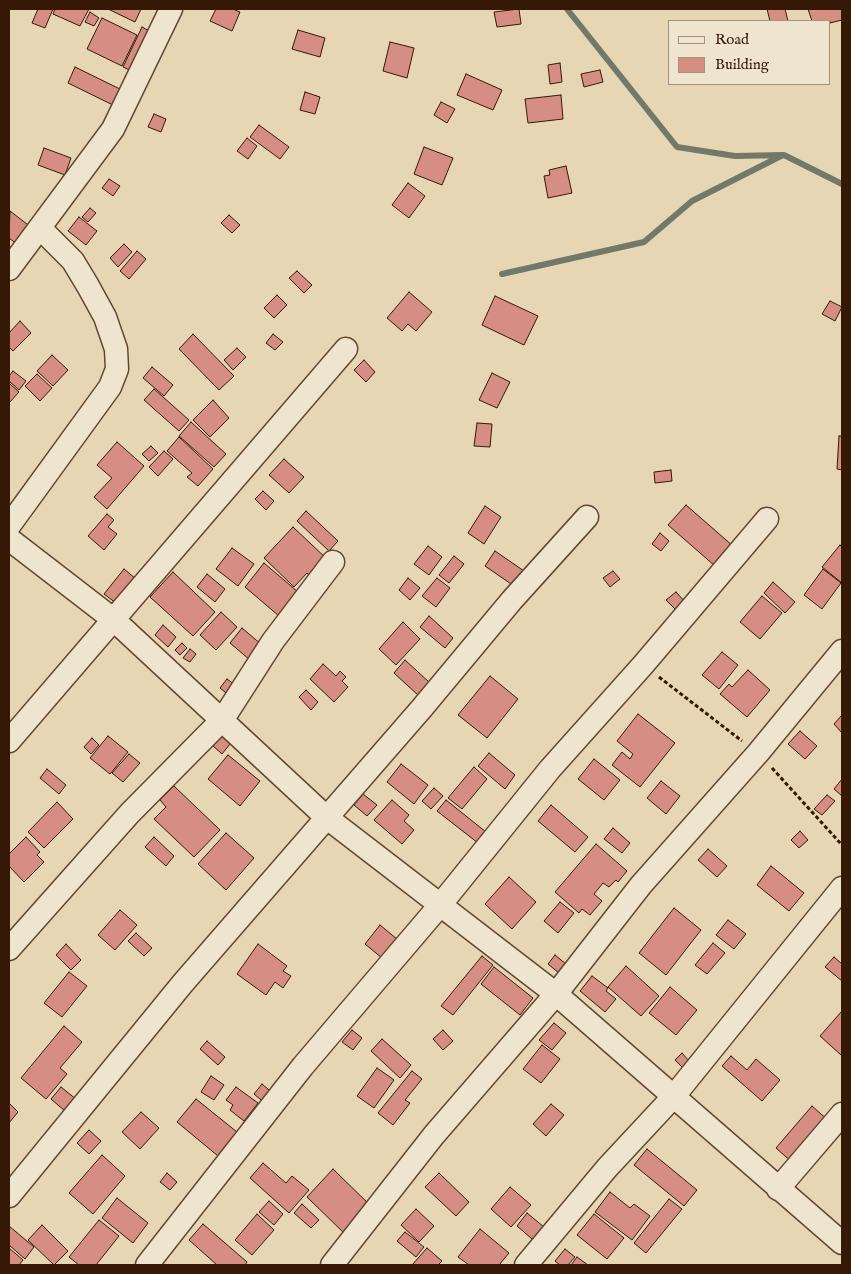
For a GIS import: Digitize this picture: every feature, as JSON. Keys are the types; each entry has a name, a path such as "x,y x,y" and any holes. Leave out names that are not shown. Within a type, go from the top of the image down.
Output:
{"street":[{"path":"9,269 113,130 171,9"},
{"path":"9,526 110,387 117,369 116,349 105,317 73,261 40,228"},
{"path":"9,741 346,348"},
{"path":"9,1196 183,983 587,517"},
{"path":"148,1265 303,1066 441,904 550,769 643,665 767,518"},
{"path":"9,539 114,620 223,719 326,817 556,994 842,1244"},
{"path":"9,948 130,814 223,719 273,641 333,562"},
{"path":"332,1265 434,1135 556,994 641,885 758,754 842,650"},
{"path":"526,1265 607,1168 674,1096 842,888"},
{"path":"778,1189 842,1114"}],"building":[{"path":"38,9 53,9 45,28 32,23"},
{"path":"55,9 89,9 80,26 53,14"},
{"path":"108,9 141,9 135,22"},
{"path":"216,9 233,9 240,12 232,31 210,21"},
{"path":"519,9 521,24 497,27 494,12"},
{"path":"767,9 785,9 788,20 770,20"},
{"path":"808,9 842,9 842,20 831,23 831,20 812,20"},
{"path":"90,12 99,18 94,26 85,22"},
{"path":"102,18 137,35 122,66 87,49"},
{"path":"142,27 155,34 136,73 123,67"},
{"path":"298,30 325,38 320,57 292,49"},
{"path":"390,42 414,48 407,78 383,71"},
{"path":"560,63 562,82 550,84 548,65"},
{"path":"75,67 124,91 117,107 68,83"},
{"path":"600,70 603,82 584,87 581,74"},
{"path":"466,74 502,90 493,110 457,95"},
{"path":"305,92 320,97 315,114 300,110"},
{"path":"561,95 563,119 528,123 525,99"},
{"path":"441,102 455,109 447,123 434,115"},
{"path":"154,114 166,119 161,132 148,127"},
{"path":"259,125 289,147 280,159 250,137"},
{"path":"247,138 257,146 248,159 237,151"},
{"path":"424,147 453,158 442,185 414,174"},
{"path":"44,148 71,158 65,175 38,165"},
{"path":"566,166 572,193 548,198 544,176 550,175 549,170"},
{"path":"109,179 120,186 113,196 102,188"},
{"path":"408,183 425,196 409,218 392,205"},
{"path":"90,208 96,213 88,222 82,217"},
{"path":"10,211 36,231 23,249 9,238"},
{"path":"229,215 240,225 232,233 221,223"},
{"path":"79,217 97,231 86,245 68,231"},
{"path":"124,244 132,252 118,267 110,258"},
{"path":"137,251 146,259 129,279 120,271"},
{"path":"297,271 312,285 304,293 289,278"},
{"path":"409,292 432,312 416,331 408,324 402,331 387,318"},
{"path":"277,295 287,305 274,318 264,308"},
{"path":"495,296 538,316 524,345 482,325"},
{"path":"830,301 842,307 835,321 822,314"},
{"path":"20,321 31,333 13,351 9,347 9,333"},
{"path":"193,334 234,376 219,390 179,349"},
{"path":"273,334 283,342 275,350 266,343"},
{"path":"237,348 246,357 233,370 224,360"},
{"path":"52,355 68,370 53,386 37,371"},
{"path":"364,360 375,372 366,382 354,370"},
{"path":"152,367 173,385 164,396 143,378"},
{"path":"13,371 26,381 19,390 9,381 9,376"},
{"path":"492,373 510,382 497,408 479,400"},
{"path":"37,374 52,388 40,401 25,386"},
{"path":"9,383 19,392 9,403"},
{"path":"154,389 189,420 179,431 144,400"},
{"path":"213,400 229,418 210,437 193,420"},
{"path":"191,422 226,454 214,467 179,436"},
{"path":"477,423 492,424 490,447 474,446"},
{"path":"839,436 842,436 842,470 837,469"},
{"path":"179,437 213,469 198,486 187,477 192,473 167,451"},
{"path":"117,442 144,466 107,509 94,497 112,478 97,465"},
{"path":"151,446 158,453 149,461 142,454"},
{"path":"164,451 173,459 158,476 149,467"},
{"path":"284,459 304,477 289,493 269,475"},
{"path":"671,470 672,481 655,483 654,472"},
{"path":"263,491 274,501 266,510 255,499"},
{"path":"686,505 733,546 715,566 668,525"},
{"path":"485,506 501,517 484,544 468,533"},
{"path":"306,511 338,541 329,551 297,521"},
{"path":"107,514 114,520 108,527 117,534 104,550 88,536"},
{"path":"293,527 328,560 311,578 307,573 294,587 264,558"},
{"path":"660,533 669,541 661,551 652,544"},
{"path":"840,545 842,547 842,583 822,567"},
{"path":"428,546 442,557 429,575 414,564"},
{"path":"232,548 254,564 238,586 216,569"},
{"path":"495,551 524,571 514,586 485,566"},
{"path":"454,556 464,564 449,583 439,575"},
{"path":"264,563 298,592 279,616 245,587"},
{"path":"124,569 136,579 116,603 104,594"},
{"path":"823,569 841,583 822,609 804,595"},
{"path":"613,571 620,579 610,587 603,578"},
{"path":"173,572 215,612 193,636 150,597"},
{"path":"207,574 225,589 215,602 197,587"},
{"path":"408,578 420,588 410,600 399,590"},
{"path":"437,578 450,588 436,607 422,596"},
{"path":"773,582 795,602 785,613 764,593"},
{"path":"676,592 686,603 677,611 666,600"},
{"path":"762,596 782,613 760,639 740,622"},
{"path":"221,612 237,627 216,650 200,635"},
{"path":"429,616 453,638 445,648 420,627"},
{"path":"403,622 420,639 396,665 379,649"},
{"path":"163,625 176,637 168,647 155,635"},
{"path":"242,628 262,645 250,660 230,643"},
{"path":"182,643 187,648 180,655 175,650"},
{"path":"190,649 196,654 190,662 183,658"},
{"path":"722,652 738,665 719,689 702,675"},
{"path":"405,660 430,683 419,696 394,673"},
{"path":"323,664 336,676 340,671 346,677 342,681 348,687 334,702 310,679"},
{"path":"748,670 770,690 747,717 720,694 729,684 732,687"},
{"path":"490,676 518,699 487,738 458,715"},
{"path":"227,679 238,687 231,697 220,688"},
{"path":"306,690 318,702 311,710 299,697"},
{"path":"638,714 675,743 640,787 612,765 622,752 630,759 633,754 617,741"},
{"path":"842,715 842,733 834,724"},
{"path":"800,731 817,746 805,759 788,744"},
{"path":"221,735 230,744 222,754 212,745"},
{"path":"108,736 128,752 110,774 90,758"},
{"path":"92,738 99,745 91,754 84,747"},
{"path":"489,753 515,775 505,789 478,766"},
{"path":"129,754 140,763 123,782 112,773"},
{"path":"228,755 260,781 240,806 208,779"},
{"path":"594,759 620,780 604,800 578,779"},
{"path":"401,764 428,785 414,804 387,782"},
{"path":"474,767 487,779 462,809 448,798"},
{"path":"47,769 66,785 59,794 40,778"},
{"path":"842,779 842,796 834,789"},
{"path":"661,781 680,796 666,814 647,798"},
{"path":"174,786 220,830 194,857 154,819 166,807 160,800"},
{"path":"434,788 443,796 431,809 422,801"},
{"path":"363,794 377,805 367,816 354,805"},
{"path":"827,795 835,801 822,815 814,809"},
{"path":"392,800 409,815 404,821 414,830 402,844 374,820"},
{"path":"446,800 486,832 478,843 437,811"},
{"path":"57,802 73,819 44,848 28,832"},
{"path":"551,805 588,837 575,852 538,821"},
{"path":"613,828 630,843 622,853 604,839"},
{"path":"800,831 808,840 799,848 791,840"},
{"path":"226,833 254,858 226,890 198,864"},
{"path":"26,837 40,852 37,855 44,862 24,882 9,866 9,854"},
{"path":"154,837 174,856 166,866 145,847"},
{"path":"596,844 627,871 618,882 616,880 609,887 603,883 594,894 602,901 590,915 582,909 579,913 555,892"},
{"path":"708,849 727,866 717,877 698,860"},
{"path":"771,866 804,893 789,911 757,885"},
{"path":"509,877 536,902 512,929 485,904"},
{"path":"560,902 574,913 558,933 544,921"},
{"path":"674,908 701,930 666,975 639,953"},
{"path":"120,910 137,925 115,950 98,935"},
{"path":"728,920 746,934 734,949 716,935"},
{"path":"380,925 403,944 388,963 365,944"},
{"path":"136,933 152,948 144,956 128,941"},
{"path":"713,943 725,953 707,974 695,965"},
{"path":"66,944 81,960 71,970 56,955"},
{"path":"258,944 287,966 283,971 291,976 283,988 275,982 266,995 237,974"},
{"path":"555,955 572,969 565,978 548,964"},
{"path":"482,956 493,965 453,1015 441,1006"},
{"path":"834,957 842,964 842,981 825,967"},
{"path":"626,966 659,996 641,1016 608,987"},
{"path":"494,967 533,998 520,1015 481,984"},
{"path":"69,972 87,986 62,1017 44,1003"},
{"path":"592,976 608,988 606,991 616,999 605,1012 580,991"},
{"path":"670,987 697,1010 676,1035 649,1013"},
{"path":"842,1011 842,1054 841,1055 820,1036"},
{"path":"554,1023 566,1033 552,1050 539,1040"},
{"path":"64,1026 82,1042 60,1068 67,1074 46,1099 21,1078"},
{"path":"352,1030 362,1038 353,1050 342,1042"},
{"path":"443,1030 453,1041 443,1050 433,1039"},
{"path":"382,1039 411,1065 400,1078 371,1051"},
{"path":"207,1041 225,1057 218,1065 200,1049"},
{"path":"542,1045 560,1059 541,1083 523,1069"},
{"path":"682,1053 689,1061 683,1068 675,1060"},
{"path":"731,1056 747,1070 756,1059 780,1080 762,1101 722,1066"},
{"path":"377,1068 394,1080 374,1108 357,1096"},
{"path":"412,1071 422,1079 405,1100 410,1103 393,1125 378,1113"},
{"path":"211,1076 224,1085 214,1100 201,1092"},
{"path":"262,1084 275,1095 267,1105 254,1094"},
{"path":"61,1087 82,1104 72,1117 51,1099"},
{"path":"236,1087 258,1103 244,1121 230,1110 233,1105 226,1100"},
{"path":"196,1099 237,1132 218,1156 177,1122"},
{"path":"9,1103 18,1112 9,1123"},
{"path":"551,1104 564,1115 546,1136 533,1124"},
{"path":"812,1106 830,1122 794,1164 776,1148"},
{"path":"141,1112 159,1128 140,1149 122,1132"},
{"path":"89,1130 101,1141 89,1154 77,1143"},
{"path":"647,1149 697,1190 684,1206 634,1165"},
{"path":"102,1155 125,1176 93,1214 69,1193"},
{"path":"263,1163 286,1183 292,1176 309,1190 289,1213 250,1178"},
{"path":"333,1169 374,1209 347,1236 307,1197"},
{"path":"167,1173 177,1182 170,1190 160,1182"},
{"path":"439,1173 469,1202 456,1216 425,1187"},
{"path":"510,1187 531,1205 511,1227 491,1209"},
{"path":"610,1192 630,1208 634,1204 650,1216 632,1240 595,1212"},
{"path":"117,1198 148,1223 133,1243 102,1218"},
{"path":"669,1199 682,1209 646,1253 634,1243"},
{"path":"269,1201 283,1214 274,1225 259,1212"},
{"path":"302,1204 319,1220 311,1228 294,1213"},
{"path":"416,1209 434,1226 419,1242 401,1225"},
{"path":"527,1213 550,1232 539,1245 517,1226"},
{"path":"257,1214 274,1230 252,1255 235,1240"},
{"path":"594,1214 624,1238 607,1259 577,1235"},
{"path":"99,1220 119,1236 96,1265 79,1265 69,1257"},
{"path":"203,1224 247,1262 245,1265 217,1265 189,1240"},
{"path":"42,1225 68,1251 54,1265 28,1240"},
{"path":"9,1226 34,1247 25,1259 9,1245"},
{"path":"480,1229 509,1253 499,1265 469,1265 458,1257"},
{"path":"405,1232 424,1247 416,1257 397,1241"},
{"path":"9,1248 23,1260 19,1265 9,1265"},
{"path":"427,1248 442,1261 438,1265 412,1265"},
{"path":"565,1249 575,1257 568,1265 560,1265 555,1261"},
{"path":"577,1257 588,1265 571,1265"}],"waterway":[{"path":"567,9 677,147 735,156 784,155 842,184"},
{"path":"502,274 644,242 692,201 781,156"}]}
